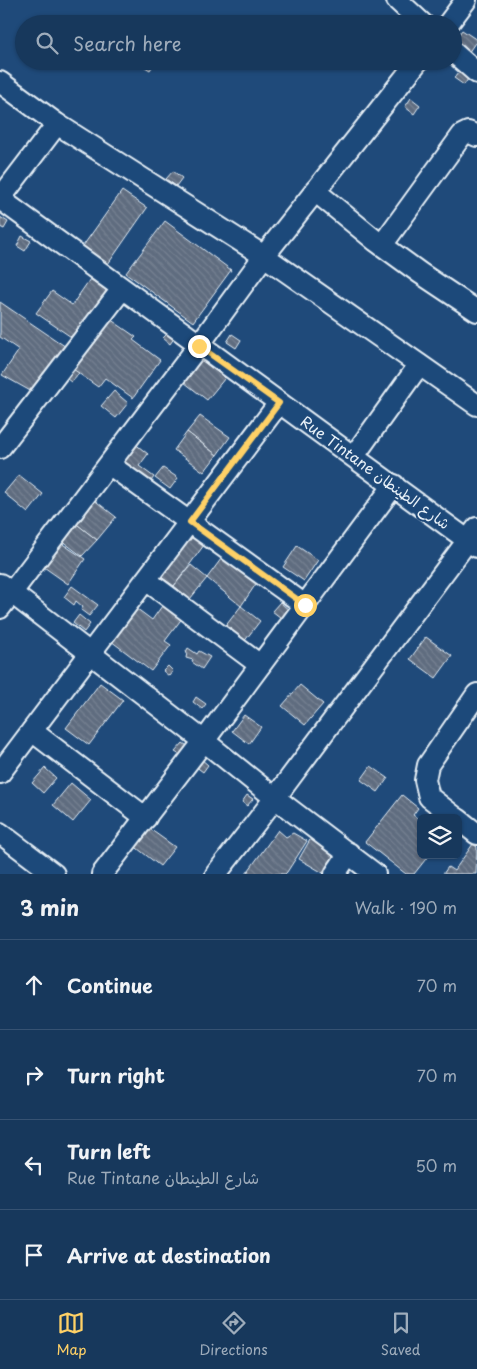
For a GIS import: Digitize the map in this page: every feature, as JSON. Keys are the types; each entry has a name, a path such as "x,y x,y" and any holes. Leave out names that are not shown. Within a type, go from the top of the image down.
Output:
{"street":[{"path":"397,0 413,15"},
{"path":"455,15 466,0"},
{"path":"462,60 477,73"},
{"path":"376,874 90,654 4,595 110,465 264,256 411,70"},
{"path":"0,82 57,124 264,256 477,405"},
{"path":"0,199 57,124"},
{"path":"382,245 462,135 468,132 477,136"},
{"path":"315,191 382,245 477,311"},
{"name":"Rue Tintane شارع الطينطان","path":"0,199 199,346 394,486 474,538"},
{"path":"0,448 122,289"},
{"path":"354,456 419,365"},
{"path":"0,773 279,403"},
{"path":"110,465 305,605"},
{"path":"102,874 204,741 394,486"},
{"path":"216,874 474,538"},
{"path":"146,580 260,665"},
{"path":"451,814 429,797 425,780 428,766 477,694"},
{"path":"32,732 146,818"},
{"path":"462,823 477,834"},
{"path":"0,833 54,874"},
{"path":"334,874 349,853"}],"building":[{"path":"462,30 477,40 466,56 462,53"},
{"path":"461,70 470,76 464,85 454,78"},
{"path":"411,98 420,105 414,114 405,107"},
{"path":"173,171 182,178 176,186 166,179"},
{"path":"122,191 147,208 108,264 83,246"},
{"path":"0,217 8,222 4,229 0,227"},
{"path":"165,221 231,270 193,322 126,273"},
{"path":"22,236 31,241 25,251 17,246"},
{"path":"90,279 110,293 77,341 36,313 52,291 72,305"},
{"path":"0,302 69,349 34,393 2,375 19,350 0,337"},
{"path":"107,317 136,337 133,340 160,360 133,398 105,378 98,387 71,368"},
{"path":"169,332 175,337 170,344 163,338"},
{"path":"232,334 241,340 236,348 227,342"},
{"path":"197,357 225,378 207,400 180,379"},
{"path":"71,368 79,373 71,382 63,376"},
{"path":"114,391 128,403 116,418 101,406"},
{"path":"200,416 230,437 217,455 187,432"},
{"path":"187,432 217,455 204,472 174,450"},
{"path":"134,443 148,454 139,466 154,477 146,488 116,466"},
{"path":"163,468 178,478 170,489 155,478"},
{"path":"19,475 43,494 28,513 4,493"},
{"path":"88,495 116,517 97,540 69,518"},
{"path":"69,518 97,540 82,556 57,537"},
{"path":"187,533 204,545 174,586 157,574"},
{"path":"58,541 85,559 68,584 41,565"},
{"path":"297,546 318,560 304,581 283,567"},
{"path":"224,555 258,581 241,606 207,578"},
{"path":"191,565 207,578 190,599 174,586"},
{"path":"72,586 98,605 89,616 81,610 83,607 76,601 74,605 64,597"},
{"path":"167,599 186,613 165,641 171,645 151,671 107,638 132,605 152,620"},
{"path":"280,602 292,613 285,621 272,611"},
{"path":"241,606 260,621 243,643 224,628"},
{"path":"79,615 90,624 84,632 73,623"},
{"path":"426,637 452,656 436,678 410,659"},
{"path":"188,648 197,654 199,651 210,657 202,669 192,662 193,660 186,658"},
{"path":"168,666 173,671 169,676 163,671"},
{"path":"100,683 123,700 89,745 66,728"},
{"path":"300,685 323,704 305,725 282,706"},
{"path":"196,697 206,704 202,709 193,702"},
{"path":"244,715 261,727 249,744 232,731"},
{"path":"183,743 193,750 187,759 175,752"},
{"path":"201,759 208,765 203,772 195,766"},
{"path":"371,766 388,778 378,792 361,780"},
{"path":"45,768 56,778 43,793 32,783"},
{"path":"71,783 91,800 73,822 53,805"},
{"path":"247,795 253,799 247,806 242,802"},
{"path":"402,795 418,808 413,815 417,818 417,859 426,859 414,874 406,874 365,842"},
{"path":"147,827 175,847 160,866 133,845"},
{"path":"278,830 286,837 293,833 307,841 287,872 285,874 246,874"},
{"path":"311,838 341,855 330,874 325,874 299,859"},
{"path":"473,844 477,847 476,874 443,874 448,867 454,871"}],"route":[{"path":"199,346 279,403 190,522 305,605"}]}
